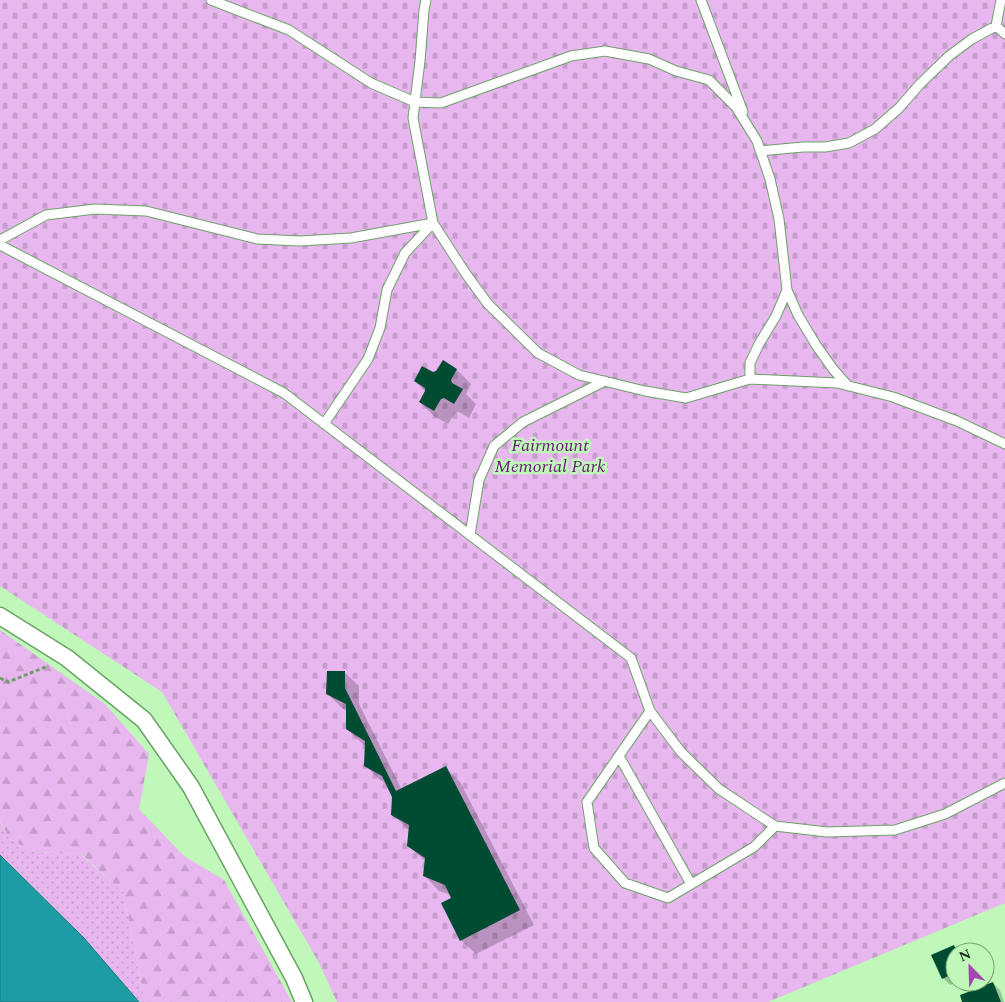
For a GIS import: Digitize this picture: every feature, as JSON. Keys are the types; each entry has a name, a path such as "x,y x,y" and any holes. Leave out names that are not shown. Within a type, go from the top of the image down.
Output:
{"street":[{"path":"0,616 67,658 144,720 191,787 294,978 304,1002"}],"lane":[{"path":"211,0 289,30 371,83 415,102 441,103 571,56 604,51 648,59 676,71 709,80 736,107 757,142 770,179 779,219 787,290 798,315 816,345 848,386"},
{"path":"426,0 413,118 433,223 488,304 538,353 579,375 645,391 686,398 750,379 837,383 902,400 956,421 1005,444"},
{"path":"700,0 750,130"},
{"path":"996,26 1001,0"},
{"path":"760,151 825,147 849,143 875,129 899,108 949,56 972,39 996,26"},
{"path":"996,26 1005,34"},
{"path":"0,240 46,215 95,209 146,211 257,239 300,241 351,238 433,223"},
{"path":"324,424 368,358 380,328 387,290 405,253 433,223"},
{"path":"0,245 284,393 631,658 650,711 681,752 719,789 775,826 826,832 894,830 945,814 1005,783"},
{"path":"750,379 750,363 776,316 787,290"},
{"path":"470,535 479,480 494,446 523,422 605,381"},
{"path":"650,711 587,802 594,848 625,883 668,898 754,847 775,826"},
{"path":"619,756 692,884"}],"path":[{"path":"0,678 8,682 67,658"}],"green space":[{"name":"Fairmount Memorial Park","path":"0,0 1005,0 1005,903 768,1002 337,1002 318,961 162,692 0,586"},
{"path":"0,630 105,704 149,754 139,809 184,856 224,880 292,1002 145,1002 123,892 81,854 33,852 9,838 0,820"},
{"path":"0,821 9,838 33,852 80,854 123,892 145,1002 139,1002 84,938 0,855"}],"water":[{"path":"0,855 84,938 139,1002 0,1002"}],"building":[{"path":"443,360 457,369 451,380 452,383 463,389 454,404 444,398 441,399 434,411 419,402 425,388 414,381 422,366 433,372 436,371"},
{"path":"327,671 345,671 345,688 396,791 446,766 520,910 460,941 441,903 451,898 445,885 423,876 425,858 407,846 409,825 391,815 392,797 382,776 364,766 365,741 346,729 346,704 326,694"},
{"path":"945,949 945,978 942,979 931,955"},
{"path":"995,987 1001,1002 962,1002 960,995 968,992 995,992"}]}
